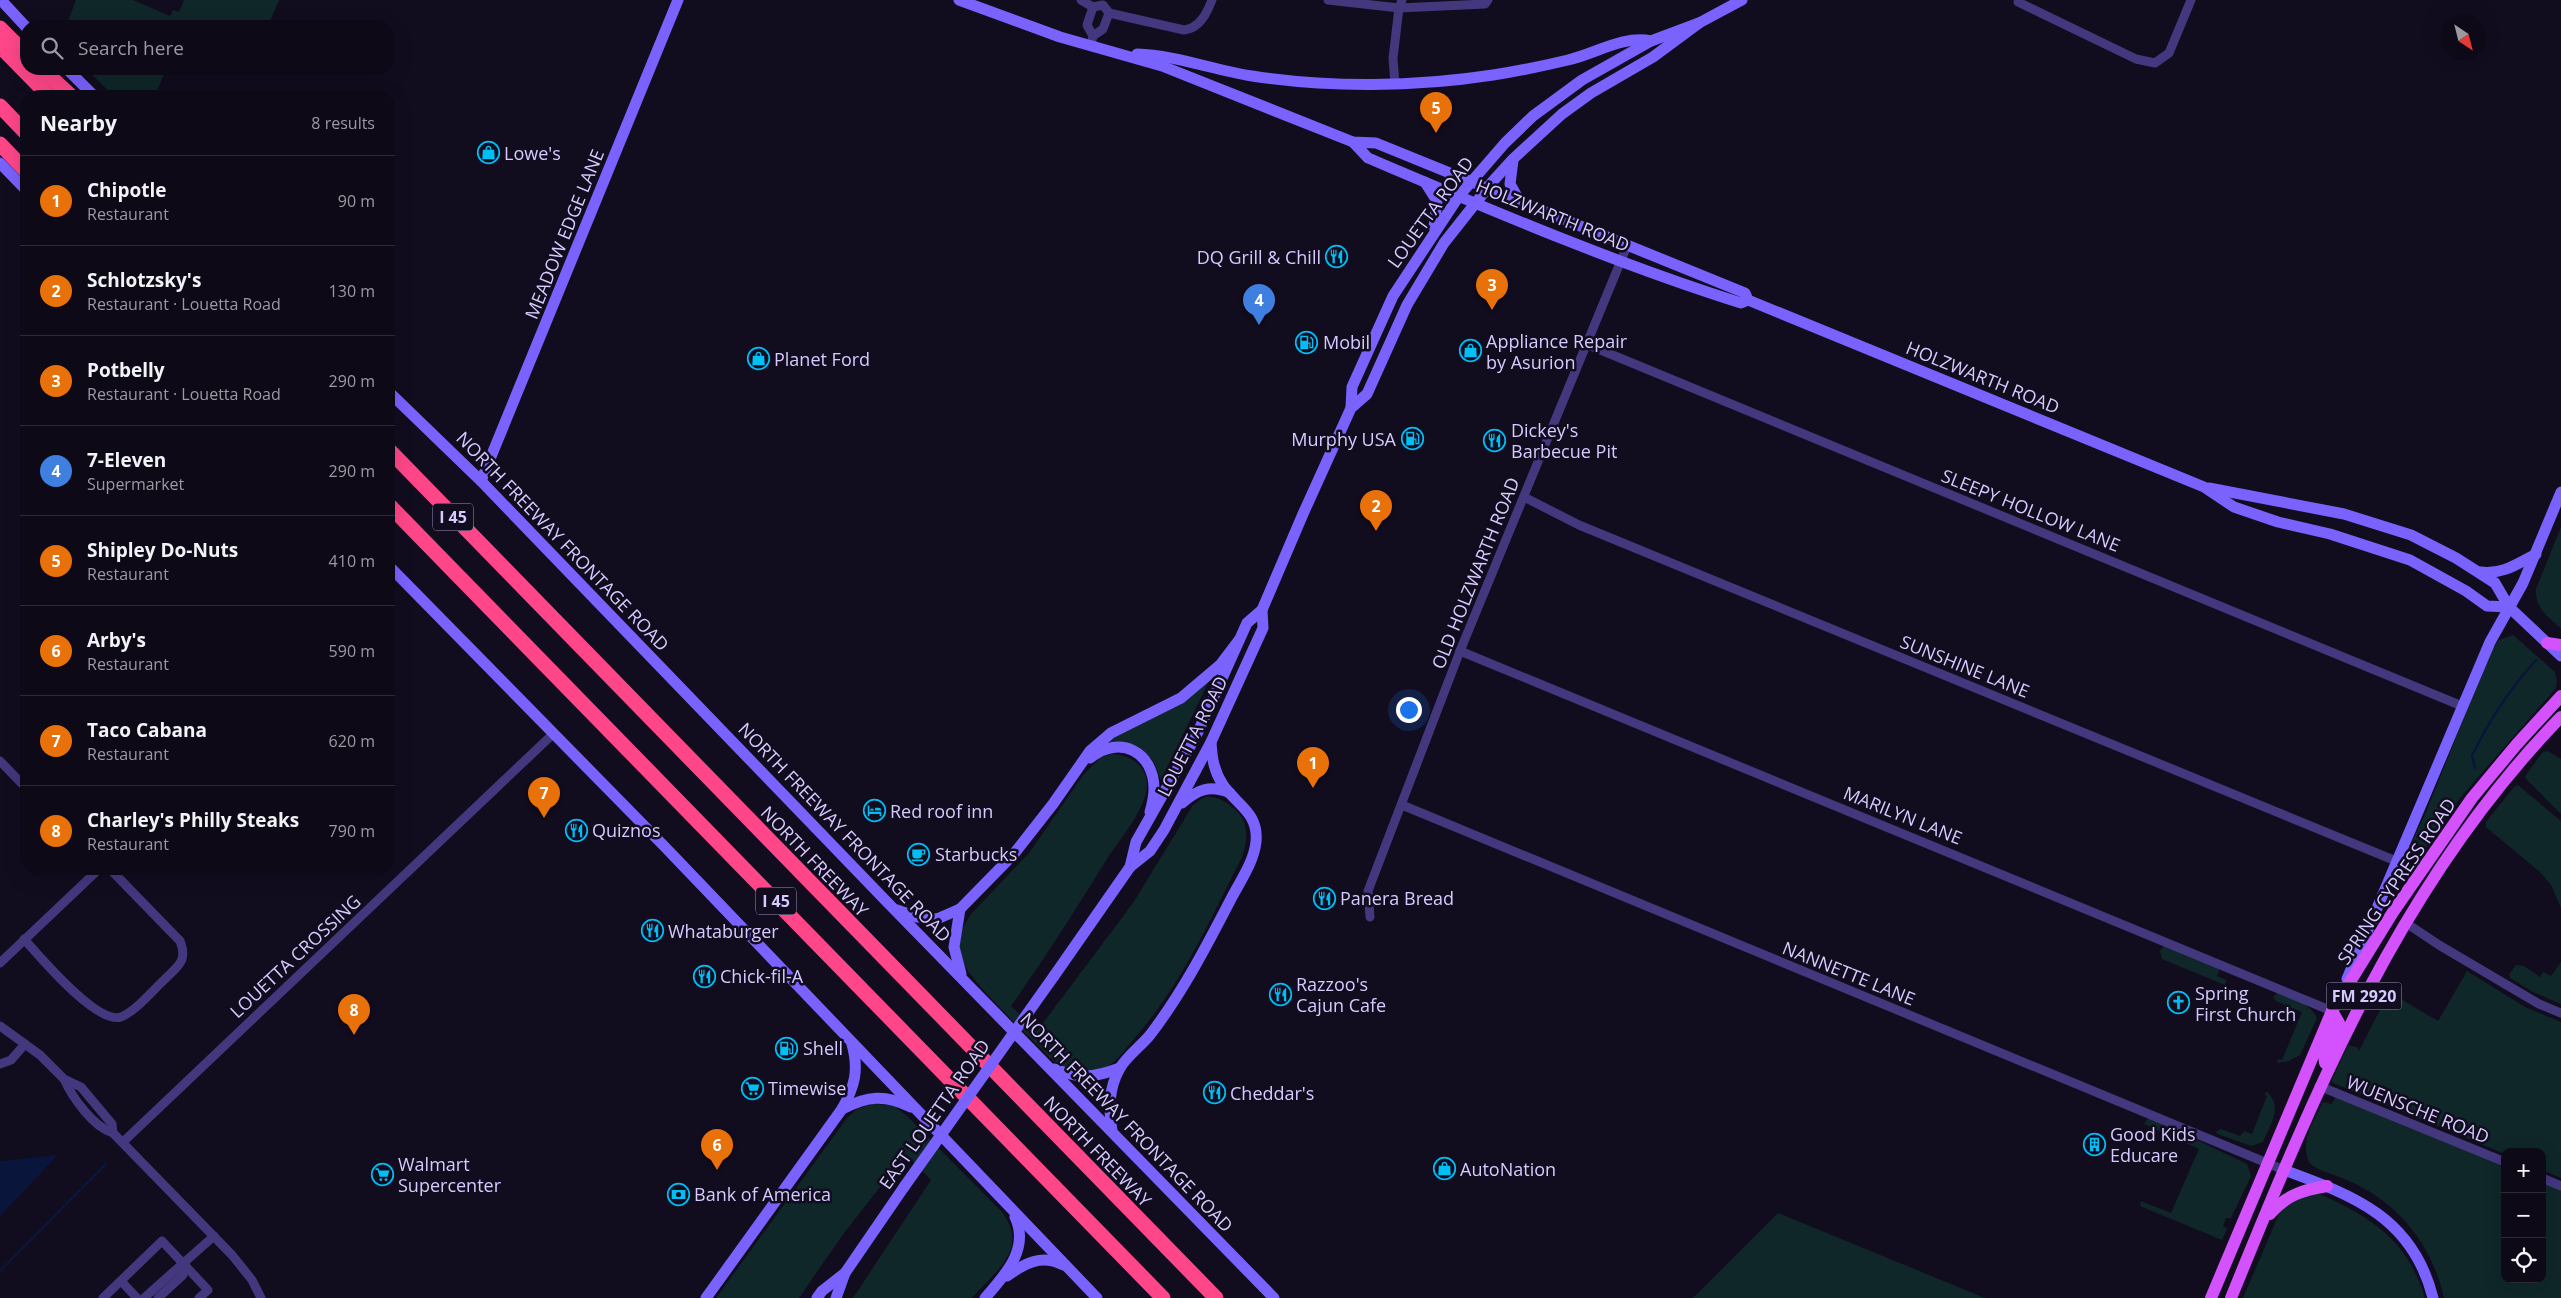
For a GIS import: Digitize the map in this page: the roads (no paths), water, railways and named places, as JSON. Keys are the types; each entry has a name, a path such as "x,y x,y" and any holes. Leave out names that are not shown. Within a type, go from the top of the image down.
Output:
{"highway":[{"path":"0,28 20,48"},
{"path":"0,46 20,66"},
{"path":"28,75 43,90"},
{"path":"48,75 65,90"},
{"path":"0,106 20,127"},
{"path":"0,144 20,165"},
{"name":"NORTH FREEWAY","path":"395,456 1216,1298"},
{"name":"I 45","path":"395,511 1163,1298"}],"main road":[{"path":"1,0 20,21"},
{"name":"MEADOW EDGE LANE","path":"481,481 678,0"},
{"name":"HOLZWARTH ROAD","path":"959,0 1009,20 1092,40 1120,53 1162,66 1353,142 1376,143 1744,293 1748,300 2204,487 2234,506 2278,522 2349,539 2410,560 2466,591 2487,606 2509,607"},
{"name":"LOUETTA ROAD","path":"1130,867 1136,842 1197,734 1247,623 1262,610 1351,408 1352,386 1393,296 1458,196 1469,182 1533,116 1582,80 1651,41 1699,23 1742,0"},
{"name":"LOUETTA ROAD","path":"1351,408 1367,394 1408,305 1444,243 1486,188 1513,159 1562,114 1591,93 1653,57 1699,23"},
{"path":"1120,53 1154,54 1261,77 1314,82 1395,84 1492,75 1569,60 1637,38 1651,41"},
{"path":"73,75 88,90"},
{"name":"HOLZWARTH ROAD","path":"1353,142 1368,158 1458,196 1673,282 1741,303 1748,300"},
{"path":"1513,159 1510,184 1520,202"},
{"path":"0,163 20,184"},
{"path":"1425,182 1437,201 1434,231"},
{"name":"NORTH FREEWAY FRONTAGE ROAD","path":"395,398 481,481 1274,1298"},
{"name":"HOLZWARTH ROAD","path":"2204,487 2344,514 2411,535 2478,572 2494,583 2509,607 2561,656"},
{"path":"2340,997 2490,642 2523,583 2561,492"},
{"path":"2478,572 2489,573 2505,570 2536,554"},
{"path":"395,572 554,732 1097,1298"},
{"name":"LOUETTA ROAD","path":"1054,976 1130,867 1150,851 1175,809 1212,742 1263,628 1262,610"},
{"path":"894,908 917,918 937,919 960,909 1013,854 1090,751 1110,732 1165,707 1195,687 1220,665 1239,640"},
{"path":"2547,643 2561,645"},
{"name":"SPRING CYPRESS ROAD","path":"2211,1298 2332,1010 2435,850 2478,791 2561,696"},
{"name":"SPRING CYPRESS ROAD","path":"2231,1298 2319,1086 2362,999 2406,923 2470,823 2511,772 2561,717"},
{"path":"1112,1131 1109,1097 1120,1068 1149,1037 1178,997 1248,867 1256,842 1253,818 1246,807 1230,793 1215,771 1212,760 1212,742"},
{"path":"1076,770 1098,752 1112,746 1126,746 1137,753 1146,763 1154,789 1149,820"},
{"path":"1175,809 1194,793 1204,789 1214,788 1230,793"},
{"path":"2406,923 2405,909 2435,862 2435,850"},
{"path":"960,909 954,947 963,979"},
{"name":"EAST LOUETTA ROAD","path":"836,1298 844,1273 1054,976"},
{"path":"2327,1070 2324,1056 2339,1023 2332,1010"},
{"path":"706,1298 842,1109 856,1078 857,1062 852,1043"},
{"path":"1052,1068 1071,1075 1090,1077 1120,1068"},
{"path":"842,1109 862,1099 880,1098 899,1101 917,1110"},
{"path":"2284,1170 2346,1193 2376,1210 2404,1236 2428,1275 2434,1298"},
{"path":"2262,1223 2281,1202 2293,1194 2299,1191 2327,1186"},
{"path":"985,1298 1014,1260 1020,1246 1020,1228 1011,1208"},
{"path":"1001,1279 1023,1265 1039,1259 1053,1259 1067,1267"},
{"name":"EAST LOUETTA ROAD","path":"817,1298 822,1290 844,1273"}],"street":[{"path":"1081,0 1093,7 1103,5 1109,13 1126,15 1184,30 1190,30 1203,19 1212,0"},
{"path":"1328,0 1400,4 1485,4 1488,0"},
{"path":"2019,0 2018,2 2136,59 2155,62 2169,53 2191,0"},
{"path":"1395,84 1393,58 1400,4"},
{"path":"1093,7 1087,24 1092,40 1103,29 1109,13"},
{"name":"OLD HOLZWARTH ROAD","path":"1370,917 1368,891 1460,651 1627,246"},
{"name":"SLEEPY HOLLOW LANE","path":"1586,344 2462,706"},
{"name":"SUNSHINE LANE","path":"1524,497 1588,529 2396,861"},
{"name":"MARILYN LANE","path":"1460,651 2332,1010"},
{"name":"LOUETTA CROSSING","path":"122,1142 554,732"},
{"path":"0,761 20,782"},
{"name":"NANNETTE LANE","path":"1402,805 2284,1170"},
{"path":"0,963 93,875"},
{"path":"24,939 56,975 102,1015 120,1017 131,1011 178,966 184,956 180,941 116,875"},
{"path":"2406,923 2539,1004 2561,1013"},
{"path":"0,1026 40,1054 64,1079 81,1087 112,1124 113,1132"},
{"path":"0,1064 11,1060 25,1044"},
{"path":"64,1079 71,1096 105,1130 113,1132 214,1236 252,1280 261,1298"},
{"name":"WUENSCHE ROAD","path":"2319,1086 2501,1160"},
{"path":"84,1109 92,1101"},
{"path":"2546,1180 2561,1186"},
{"path":"144,1298 175,1269 185,1264 214,1236"},
{"path":"103,1298 162,1241 208,1290 199,1298"},
{"path":"158,1298 183,1275 185,1264"},
{"path":"121,1281 137,1298"}],"water":[{"path":"58,1155 0,1216 0,1161"}],"waterway":[{"path":"2475,768 2472,756 2493,717 2517,682 2536,660"},
{"path":"0,1271 106,1164"}],"place":[{"name":"Shipley Do-Nuts","path":"1436,133"},
{"name":"Lowe's","path":"488,153"},
{"name":"DQ Grill & Chill","path":"1337,257"},
{"name":"Potbelly","path":"1492,310"},
{"name":"7-Eleven","path":"1259,325"},
{"name":"Mobil","path":"1307,342"},
{"name":"Appliance Repair by Asurion","path":"1470,351"},
{"name":"Planet Ford","path":"758,359"},
{"name":"Murphy USA","path":"1412,439"},
{"name":"Dickey's Barbecue Pit","path":"1495,440"},
{"name":"Schlotzsky's","path":"1376,531"},
{"name":"Chipotle","path":"1313,788"},
{"name":"Red roof inn","path":"874,811"},
{"name":"Taco Cabana","path":"544,818"},
{"name":"Quiznos","path":"576,830"},
{"name":"Starbucks","path":"919,854"},
{"name":"Panera Bread","path":"1324,898"},
{"name":"Whataburger","path":"652,931"},
{"name":"Chick-fil-A","path":"704,976"},
{"name":"Razzoo's Cajun Cafe","path":"1280,994"},
{"name":"Spring First Church","path":"2179,1003"},
{"name":"Charley's Philly Steaks","path":"354,1035"},
{"name":"Shell","path":"787,1048"},
{"name":"Timewise","path":"752,1088"},
{"name":"Cheddar's","path":"1214,1093"},
{"name":"Good Kids Educare","path":"2094,1144"},
{"name":"AutoNation","path":"1444,1169"},
{"name":"Arby's","path":"717,1170"},
{"name":"Walmart Supercenter","path":"382,1174"},
{"name":"Bank of America","path":"678,1194"}]}
